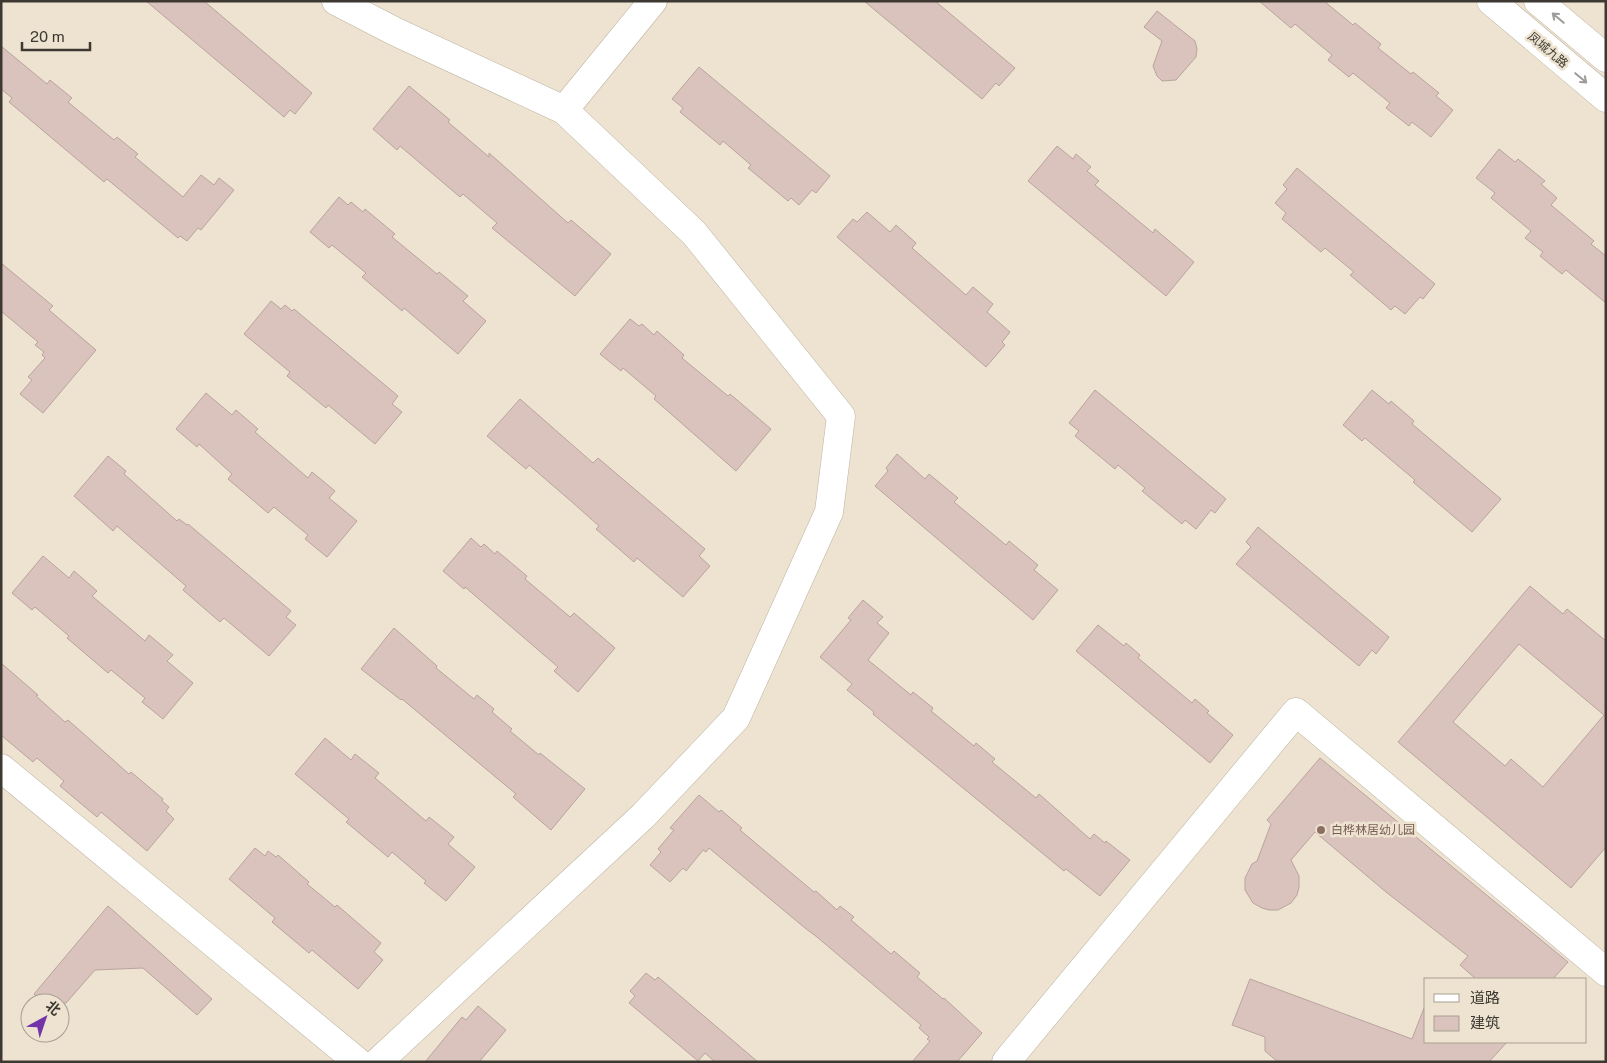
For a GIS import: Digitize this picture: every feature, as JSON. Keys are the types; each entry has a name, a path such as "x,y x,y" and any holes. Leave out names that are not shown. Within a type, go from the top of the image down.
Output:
{"street":[{"path":"336,1 396,32 564,110 694,233 841,416 829,512 736,718 643,816 378,1062"},
{"path":"564,110 653,1"},
{"name":"凤城九路","path":"1491,1 1606,98"},
{"path":"1538,1 1606,58"},
{"path":"1006,1062 1296,712 1606,972"},
{"path":"1,768 358,1062"}],"building":[{"path":"146,1 204,1 312,93 295,114 290,110 284,117"},
{"path":"864,1 935,1 1015,68 999,86 996,83 982,99"},
{"path":"1259,1 1324,1 1353,25 1355,23 1381,44 1378,48 1439,93 1436,96 1453,110 1431,137 1412,122 1409,126 1386,108 1390,103 1353,73 1349,77 1328,60 1332,55 1295,24 1291,28"},
{"path":"1157,11 1195,41 1196,57 1176,80 1162,81 1157,76 1153,66 1162,41 1144,27"},
{"path":"1,46 47,84 50,80 72,98 68,102 114,140 117,137 138,154 135,157 183,197 201,175 214,185 219,178 234,190 201,230 198,228 187,241 180,236 178,238 107,179 104,182 9,102 12,98 1,89"},
{"path":"699,67 830,176 816,193 812,190 799,205 791,198 788,201 748,168 751,165 723,141 720,145 680,112 683,108 672,99"},
{"path":"409,86 450,120 448,122 489,157 489,153 568,223 571,220 611,254 575,296 492,228 497,223 463,194 460,197 400,146 397,150 373,129"},
{"path":"1057,146 1073,159 1076,154 1091,167 1087,171 1099,181 1095,185 1153,233 1155,229 1194,262 1166,296 1028,181"},
{"path":"1499,149 1515,162 1518,159 1545,181 1541,184 1557,198 1551,205 1594,241 1591,244 1606,256 1606,303 1566,270 1562,274 1540,256 1543,252 1525,238 1531,231 1491,198 1495,193 1476,178"},
{"path":"1297,168 1435,284 1423,299 1420,297 1405,314 1395,306 1391,310 1350,275 1354,272 1325,248 1321,252 1282,219 1286,213 1275,203 1287,189 1283,185"},
{"path":"339,197 348,205 351,202 363,212 365,209 395,234 392,237 437,274 439,272 468,296 463,301 486,321 458,354 404,308 402,311 362,277 366,273 332,245 329,248 310,232"},
{"path":"867,212 890,232 896,225 916,243 912,248 966,295 973,287 993,304 987,312 1010,332 1002,342 1005,345 986,367 837,237 853,219 857,222"},
{"path":"1,263 53,306 49,310 96,350 43,413 20,394 32,380 28,377 45,358 42,355 44,352 35,345 38,342 1,311"},
{"path":"271,301 281,309 285,305 292,311 294,309 398,396 392,404 402,412 375,444 328,405 326,408 287,376 290,372 244,334"},
{"path":"630,319 639,326 642,324 654,335 657,331 684,355 682,358 728,396 730,394 771,429 736,471 654,399 656,396 623,368 621,371 600,354"},
{"path":"1095,390 1226,499 1215,513 1211,510 1196,529 1185,520 1182,524 1142,491 1145,488 1118,465 1115,469 1075,436 1079,431 1069,423"},
{"path":"1372,390 1389,404 1391,401 1414,421 1412,424 1501,499 1472,532 1365,438 1362,441 1343,425"},
{"path":"206,393 232,415 236,410 258,429 255,432 308,478 312,472 335,491 329,498 357,521 327,557 305,539 308,535 274,507 268,513 228,479 232,474 199,444 197,447 176,429"},
{"path":"520,399 593,463 598,458 705,549 699,556 710,566 683,597 637,558 634,562 596,529 599,526 529,465 526,469 487,436"},
{"path":"897,454 925,479 929,474 958,498 954,502 1006,545 1009,541 1038,565 1034,570 1058,590 1033,620 875,486 888,471 886,468"},
{"path":"108,456 126,471 124,474 177,521 179,519 188,524 291,611 286,617 296,625 269,656 224,618 220,622 183,590 186,586 117,526 113,531 74,496"},
{"path":"1258,527 1389,637 1376,654 1372,650 1359,666 1236,564 1251,547 1246,542"},
{"path":"471,538 481,547 484,544 495,554 497,551 527,576 525,579 570,617 574,613 615,648 578,692 554,671 558,667 465,587 464,589 443,571"},
{"path":"43,556 69,578 74,571 97,591 92,596 145,641 149,635 173,655 167,661 193,683 163,719 142,702 145,698 111,670 108,673 67,638 69,636 35,607 32,610 12,593"},
{"path":"1530,586 1563,614 1567,609 1606,641 1606,847 1571,888 1398,742","holes":["1519,644 1604,715 1543,787 1511,759 1505,766 1453,722"]},
{"path":"863,600 883,617 877,623 889,633 868,660 911,695 913,692 933,708 931,711 974,746 976,743 995,759 992,762 1036,798 1039,794 1090,839 1094,834 1130,860 1100,896 1066,869 1064,871 873,714 874,712 847,690 852,684 820,657 851,620 848,618"},
{"path":"1098,625 1124,646 1126,643 1140,655 1138,658 1192,703 1195,699 1209,711 1207,713 1233,735 1210,763 1076,651"},
{"path":"394,628 437,666 436,668 474,699 477,695 494,709 492,712 512,729 510,731 585,789 551,830 513,797 516,794 402,699 361,669"},
{"path":"1,663 38,695 36,696 65,722 68,720 129,774 131,772 163,799 162,801 169,807 166,811 174,819 147,851 101,812 97,817 60,786 64,781 37,758 33,762 1,735"},
{"path":"325,738 351,760 355,754 379,773 375,778 426,821 429,817 454,837 448,844 475,867 446,901 392,852 388,857 346,822 349,819 295,774"},
{"path":"1320,758 1568,962 1554,978 1475,978 1460,965 1468,956 1386,892 1315,832 1291,860 1299,876 1297,895 1291,903 1278,910 1262,908 1253,903 1245,890 1245,878 1252,864 1257,861 1271,824 1267,820"},
{"path":"699,795 719,812 721,810 742,828 740,830 814,892 816,891 837,910 840,906 854,917 851,920 891,954 894,951 920,973 917,977 944,998 982,1033 957,1062 912,1062 930,1041 927,1039 929,1037 919,1028 921,1025 709,848 706,852 703,850 686,871 683,868 670,882 650,865 661,852 658,849 674,830 670,828"},
{"path":"255,848 265,856 268,851 276,857 278,855 309,882 307,884 335,907 337,905 381,943 374,952 383,960 358,989 312,950 309,953 272,922 275,918 229,879"},
{"path":"108,906 212,999 197,1015 143,968 95,970 70,998 70,993 35,993"},
{"path":"646,973 655,980 658,977 758,1062 715,1062 705,1053 698,1061 629,1003 635,996 630,991"},
{"path":"1250,979 1412,1039 1424,1008 1424,1043 1506,1043 1489,1062 1278,1062 1265,1051 1265,1037 1232,1025"},
{"path":"478,1006 506,1030 479,1062 425,1062 462,1017 466,1020"}],"place":[{"name":"白桦林居幼儿园","path":"1321,830"}]}
